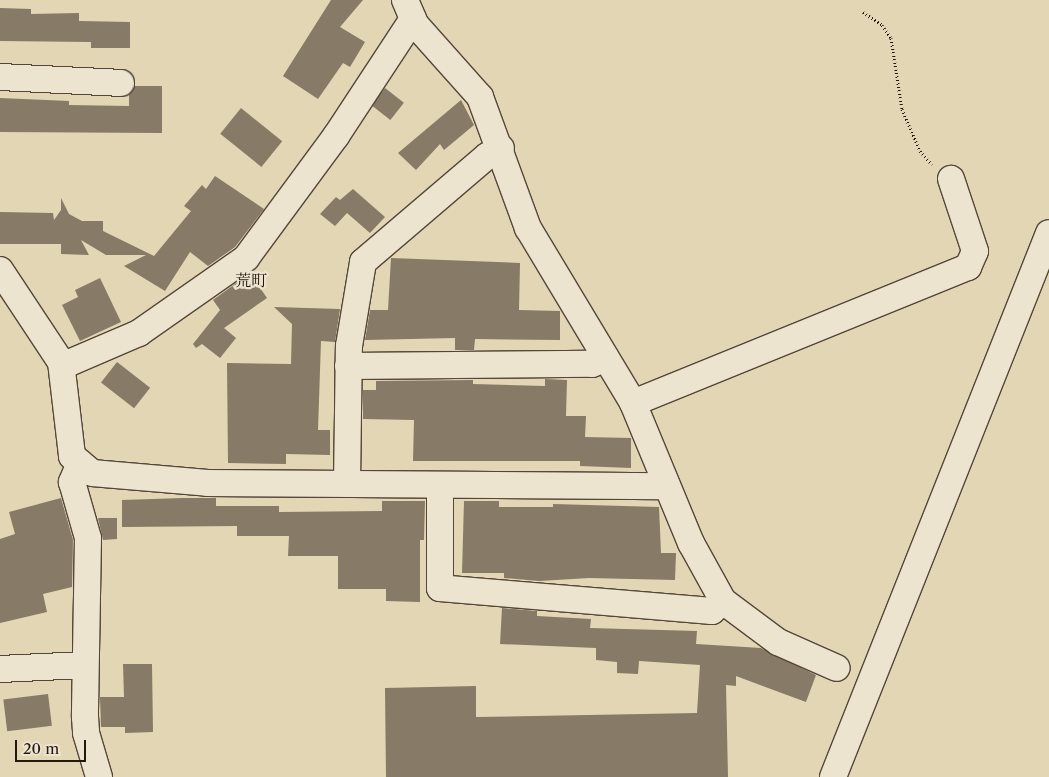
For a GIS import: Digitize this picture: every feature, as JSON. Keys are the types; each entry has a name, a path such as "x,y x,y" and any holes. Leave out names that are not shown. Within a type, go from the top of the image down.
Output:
{"street":[{"path":"62,366 139,333 246,258 336,136 409,10 480,97 528,228 633,403 691,543 723,601 778,642 836,668"},
{"path":"0,77 121,83"},
{"path":"347,484 348,366 363,262 487,156 500,148"},
{"path":"633,403 968,267 975,251 951,179"},
{"path":"833,777 1049,232"},
{"path":"0,270 56,352 62,366 72,456 92,473 208,483 667,486"},
{"path":"348,366 592,364 606,358"},
{"path":"80,463 72,482 88,538 84,665 86,733 99,777"},
{"path":"440,485 440,588 712,611 723,601"},
{"path":"0,669 84,665"}],"path":[{"path":"863,12 882,24 891,38 902,109 920,151 951,179"}],"building":[{"path":"331,0 363,0 340,27 365,42 350,67 343,63 318,99 283,76"},
{"path":"0,8 31,9 31,14 79,13 79,21 130,22 130,48 91,48 91,42 0,41"},
{"path":"135,86 162,86 162,133 0,132 0,98 69,101 69,105 129,106 129,95"},
{"path":"385,88 404,103 390,120 371,105"},
{"path":"461,100 474,125 444,150 440,144 416,170 398,153"},
{"path":"241,108 282,141 261,167 220,134"},
{"path":"215,176 264,209 235,247 208,266 190,252 165,291 124,266 146,255 106,255 81,240 89,255 61,254 61,244 0,244 0,212 53,213 54,220 61,210 61,198 69,214 82,221 103,221 103,231 154,256 191,211 184,206 202,185 206,189"},
{"path":"353,189 385,217 370,233 347,213 335,226 320,214 336,197 340,200"},
{"path":"391,258 520,263 519,310 560,311 560,340 475,339 474,350 455,350 455,338 365,340 370,310 388,310"},
{"path":"250,273 267,298 224,328 236,338 220,358 202,344 196,348 193,344 220,310 213,300"},
{"path":"100,278 121,322 80,341 62,305 78,297 75,290"},
{"path":"274,307 340,309 335,342 321,341 318,430 330,430 330,455 286,454 286,464 228,463 227,363 291,364 292,324"},
{"path":"117,362 150,388 134,408 101,382"},
{"path":"545,379 567,380 566,416 586,416 585,437 631,438 631,468 580,466 580,461 413,461 414,420 363,419 363,390 376,390 376,381 473,380 473,384 545,386"},
{"path":"61,498 73,540 72,587 43,594 47,612 0,623 0,539 15,534 9,512"},
{"path":"216,498 216,506 279,506 279,512 382,511 382,501 425,501 424,540 420,540 420,602 386,601 386,589 338,589 338,556 288,556 289,536 237,536 237,526 122,527 122,500"},
{"path":"464,501 499,501 499,507 553,507 553,504 659,507 661,553 676,553 675,580 589,578 539,581 504,578 504,573 462,573"},
{"path":"98,518 117,518 117,539 103,540"},
{"path":"502,608 537,611 537,616 591,619 590,628 697,631 696,644 761,648 816,675 806,702 736,676 736,686 726,685 728,777 386,777 385,688 476,686 476,717 697,713 700,665 639,661 638,674 617,673 617,662 596,660 596,648 500,644"},
{"path":"123,664 152,664 153,732 125,733 125,727 101,727 100,697 124,697"},
{"path":"48,694 52,726 7,731 3,699"}],"district":[{"name":"荒町","path":"251,280"}]}
